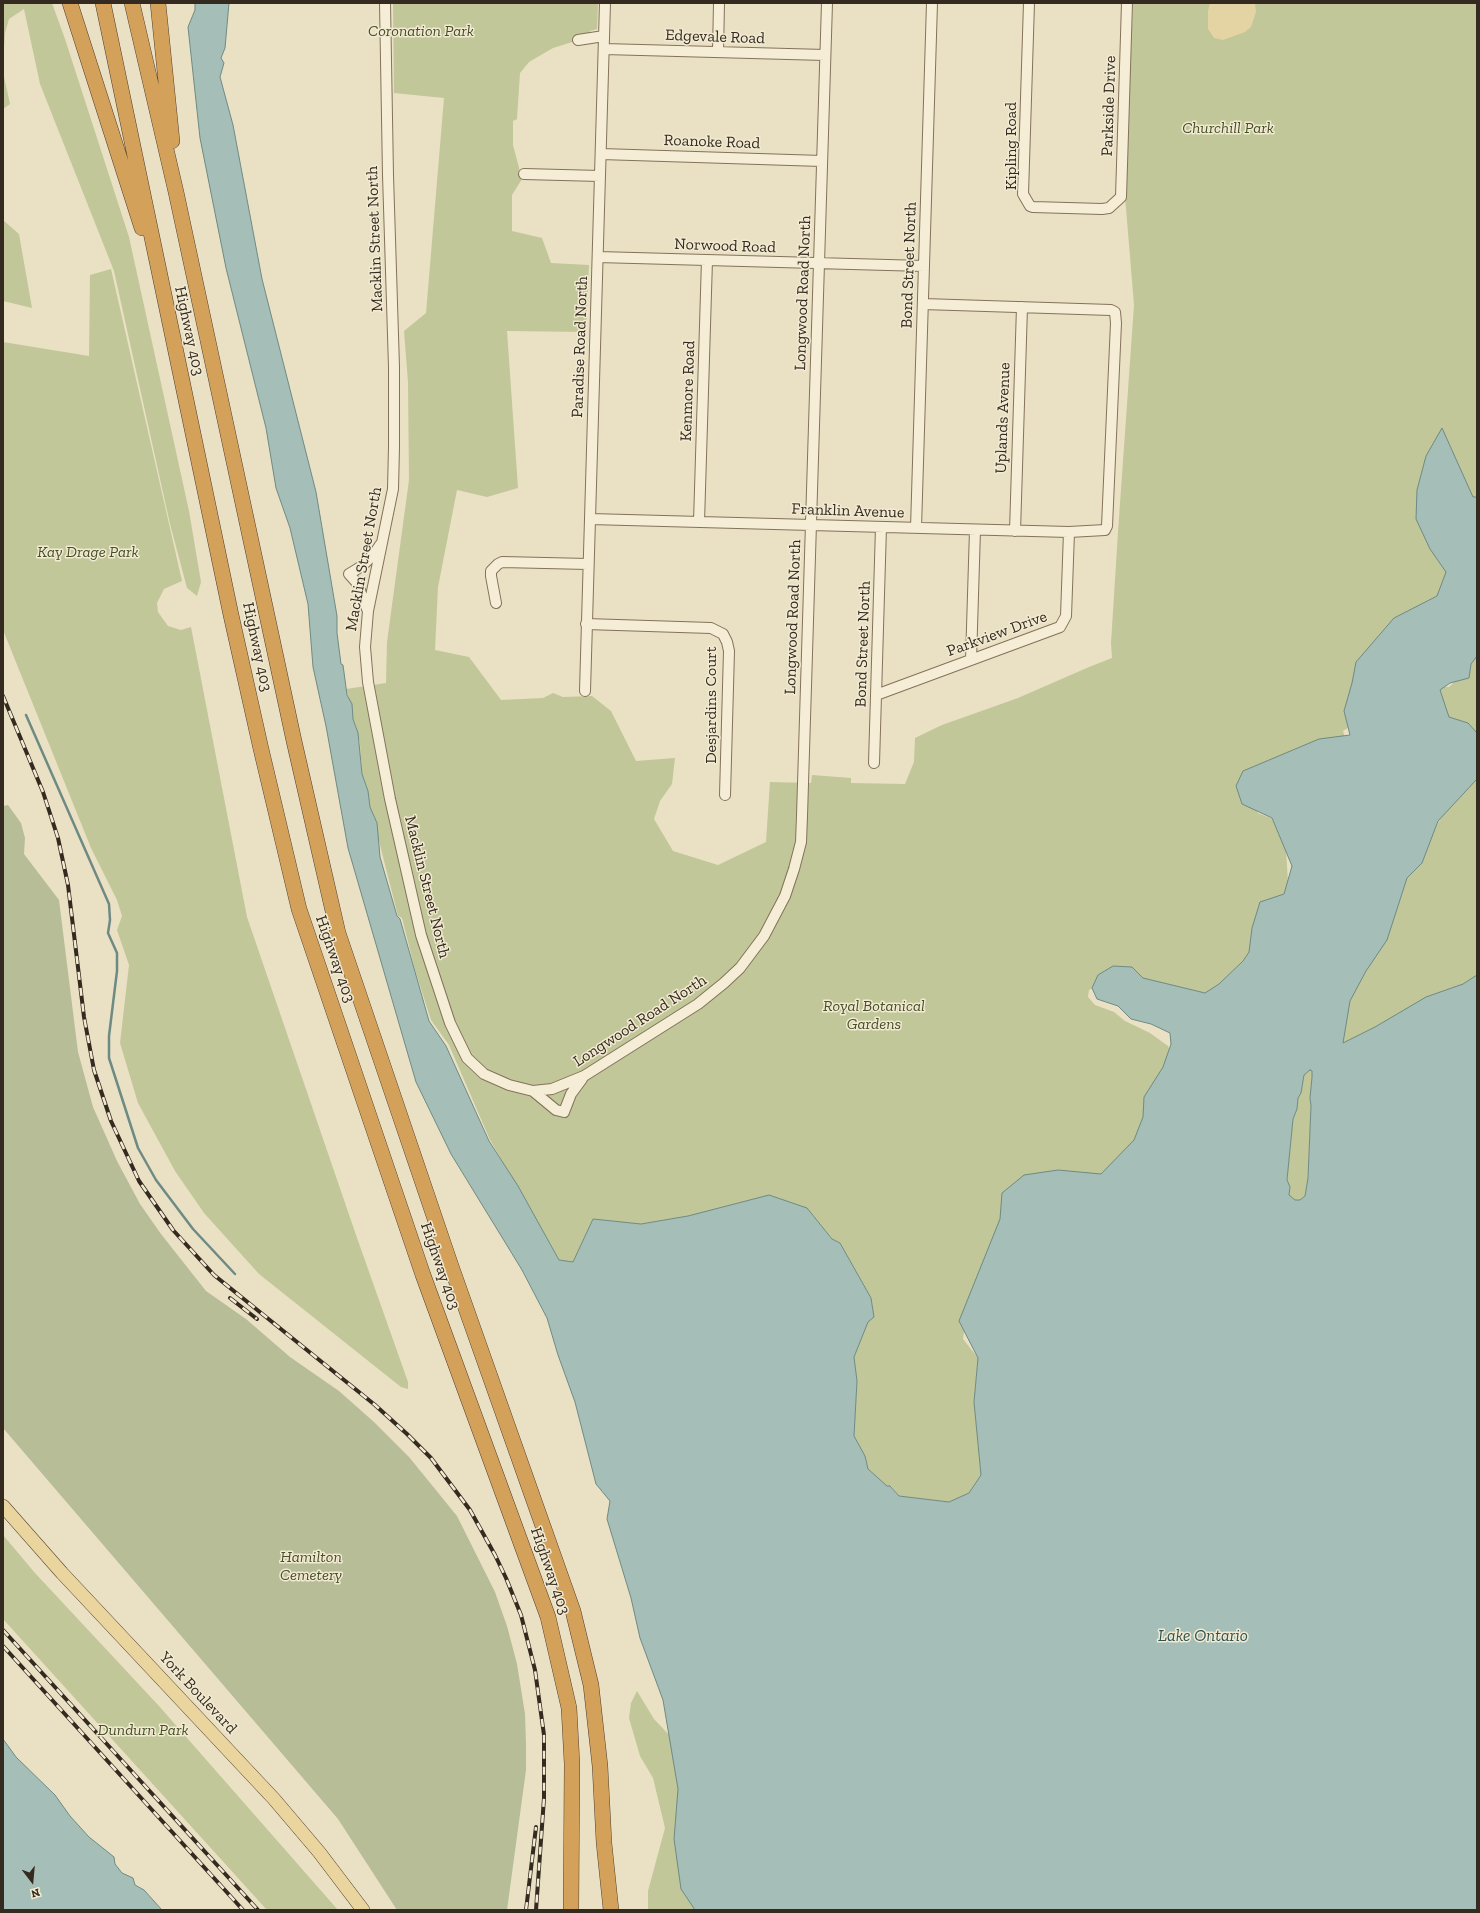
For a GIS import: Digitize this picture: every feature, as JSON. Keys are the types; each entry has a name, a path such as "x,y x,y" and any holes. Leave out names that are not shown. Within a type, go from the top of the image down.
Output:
{"highway":[{"path":"70,3 163,295"},
{"name":"Highway 403","path":"103,3 144,192 163,295 231,615 299,909 423,1275 548,1617 569,1708 572,1764 571,1910"},
{"name":"Highway 403","path":"132,3 176,192 258,578 338,933 451,1266 573,1611 591,1685 600,1766 604,1843 612,1910"},
{"path":"158,3 176,192"}],"main road":[{"name":"York Boulevard","path":"3,1506 62,1573 274,1800 319,1852 362,1910"}],"street":[{"name":"Macklin Street North","path":"385,3 387,152 394,367 393,489 368,611 365,647 368,682 390,799 421,935 450,1023 467,1058 484,1074 509,1085 531,1090"},
{"name":"Paradise Road North","path":"584,691 605,3"},
{"path":"718,52 719,3"},
{"name":"Longwood Road North","path":"531,1090 552,1089 584,1076 698,1004 724,984 740,968 764,936 785,896 800,842 827,3"},
{"name":"Bond Street North","path":"916,528 932,3"},
{"name":"Kipling Road","path":"1029,3 1023,194 1030,206 1033,207 1102,209 1112,206"},
{"name":"Parkside Drive","path":"1112,206 1121,198 1127,3"},
{"path":"578,40 604,36"},
{"name":"Edgevale Road","path":"604,49 825,55"},
{"name":"Roanoke Road","path":"601,154 822,160"},
{"path":"524,174 600,176"},
{"name":"Norwood Road","path":"598,257 924,266"},
{"name":"Kenmore Road","path":"699,522 707,260"},
{"path":"923,304 1022,307"},
{"name":"Franklin Avenue","path":"590,519 1015,531 1069,532 1104,530 1107,526 1116,323 1115,312 1111,310 1022,307"},
{"name":"Uplands Avenue","path":"1015,531 1022,307"},
{"name":"Bond Street North","path":"874,763 881,527"},
{"path":"971,660 975,530"},
{"name":"Parkview Drive","path":"876,695 1056,629 1063,624 1066,616 1069,532"},
{"path":"368,611 358,583 349,574 362,566 374,554 383,540"},
{"path":"496,603 491,576 492,571 502,562 588,564"},
{"name":"Desjardins Court","path":"586,624 711,628 723,634 729,651 726,794"},
{"path":"531,1090 556,1110 564,1112 571,1094 584,1076"}],"green space":[{"path":"3,3 52,3 65,39 129,237 189,511 201,582 197,596 187,588 170,524 114,271 40,84 24,9 9,19 5,33 3,63"},
{"name":"Royal Botanical Gardens","path":"393,3 598,3 597,29 590,31 591,36 553,48 529,62 520,73 517,119 513,121 513,145 522,179 512,195 512,231 542,238 551,263 589,265 586,332 507,331 518,488 487,497 457,490 438,587 435,650 469,657 501,700 543,698 553,693 563,697 592,696 611,711 636,761 675,758 672,784 660,801 654,819 673,851 718,865 766,842 770,782 811,783 812,775 851,778 851,783 905,784 914,762 915,738 942,725 1018,698 1112,658 1111,643 1134,305 1125,196 1133,3 1477,3 1477,505 1455,593 1351,726 1343,731 1347,744 1249,795 1258,813 1277,821 1286,849 1288,883 1285,902 1246,957 1213,994 1112,979 1089,990 1088,997 1095,1005 1114,1012 1125,1021 1150,1033 1168,1046 1170,1051 1138,1149 967,1311 963,1339 978,1358 974,1402 981,1475 969,1493 949,1502 899,1496 891,1486 887,1486 868,1469 865,1456 854,1436 857,1381 854,1357 873,1308 871,1298 840,1243 832,1239 807,1208 688,1216 641,1224 593,1219 573,1262 559,1260 490,1140 449,1045 431,1020 415,970 402,918 398,916 378,837 377,823 370,807 368,791 362,774 360,744 353,719 353,711 346,689 386,683 387,642 409,480 408,382 404,331 426,313 444,98 394,93"},
{"path":"3,72 10,104 3,109"},
{"path":"3,220 19,234 32,308 3,301"},
{"name":"Kay Drage Park","path":"111,269 182,581 164,589 157,603 158,612 168,626 181,630 191,627 247,917 408,1382 408,1389 401,1387 259,1274 204,1213 175,1171 138,1103 120,1043 129,965 117,930 122,916 117,900 91,848 3,630 3,342 89,356 90,275"},
{"path":"1477,650 1477,747 1439,727 1438,686 1449,687"},
{"path":"1477,778 1477,985 1342,1051 1332,1008 1383,908 1415,866 1447,806"},
{"name":"Hamilton Cemetery","path":"8,805 21,823 25,838 24,854 59,900 78,1052 93,1107 117,1161 140,1204 161,1234 206,1291 246,1319 290,1357 339,1391 374,1422 409,1457 457,1516 495,1592 507,1626 517,1664 525,1714 526,1770 507,1910 397,1910 338,1819 3,1428 3,806"},
{"path":"1310,1070 1312,1071 1312,1077 1308,1178 1305,1196 1300,1200 1294,1200 1289,1195 1290,1187 1287,1180 1293,1119 1297,1109 1298,1098 1301,1093 1304,1075"},
{"name":"Dundurn Park","path":"3,1535 35,1573 159,1706 338,1910 267,1910 3,1619"},
{"path":"637,1691 654,1719 671,1737 702,1910 648,1910 648,1891 665,1828 653,1778 640,1756 629,1718 631,1703"}],"sand":[{"path":"1210,3 1255,3 1256,12 1251,27 1245,32 1223,40 1214,38 1208,29 1208,11"}],"water":[{"name":"Lake Ontario","path":"195,3 229,3 225,48 221,58 224,63 220,77 233,125 262,279 316,492 337,616 337,633 341,664 343,665 347,695 352,704 353,719 358,733 362,774 368,791 370,807 377,823 380,857 397,916 400,919 429,1021 446,1046 489,1141 518,1186 559,1260 573,1262 593,1219 641,1224 688,1216 769,1195 807,1208 832,1239 840,1243 871,1298 874,1317 868,1322 854,1357 857,1381 854,1436 865,1456 868,1469 887,1486 890,1486 899,1496 949,1502 969,1493 981,1475 974,1402 978,1358 959,1321 1000,1219 1002,1193 1024,1175 1058,1170 1101,1174 1134,1140 1143,1117 1144,1097 1163,1067 1171,1044 1170,1033 1151,1024 1131,1019 1118,1006 1097,999 1092,988 1098,975 1113,966 1132,967 1143,978 1205,993 1219,984 1243,961 1249,952 1252,928 1260,902 1284,894 1292,866 1272,818 1242,804 1236,786 1243,771 1319,739 1350,735 1344,711 1356,662 1394,618 1437,596 1446,572 1430,549 1416,519 1417,490 1426,456 1442,428 1473,497 1477,497 1477,656 1471,664 1469,678 1450,683 1440,690 1449,717 1468,723 1477,733 1477,779 1438,821 1422,863 1407,878 1387,940 1366,971 1350,1001 1343,1043 1375,1027 1426,997 1463,984 1477,975 1477,1910 695,1910 681,1889 674,1839 678,1789 663,1700 640,1638 631,1598 607,1519 610,1501 596,1484 575,1402 558,1355 547,1318 522,1270 451,1154 416,1082 348,848 326,726 313,667 308,604 290,528 276,488 266,428 226,268 200,138 188,27 195,10","holes":["1310,1070 1312,1071 1308,1178 1305,1196 1300,1200 1295,1200 1289,1195 1290,1187 1287,1180 1293,1119 1297,1109 1298,1098 1301,1093 1304,1075"]},
{"path":"3,1739 16,1757 55,1795 70,1816 89,1837 114,1857 115,1864 122,1873 133,1878 135,1885 144,1890 162,1910 3,1910"}],"waterway":[{"path":"26,715 109,904 110,920 108,933 117,953 117,971 109,1036 109,1058 138,1148 156,1180 193,1229 235,1274"}],"railway":[{"path":"3,696 43,792 58,838 68,885 84,1017 94,1070 111,1121 139,1181 173,1230 214,1275 375,1405 431,1458 470,1510 506,1578 521,1615 535,1670 544,1735 544,1798 536,1910"},
{"path":"230,1298 257,1319"},
{"path":"3,1630 258,1910"},
{"path":"3,1646 243,1910"},
{"path":"526,1910 536,1827"}],"park label":[{"name":"Coronation Park","path":"421,31"},
{"name":"Churchill Park","path":"1228,128"}]}
